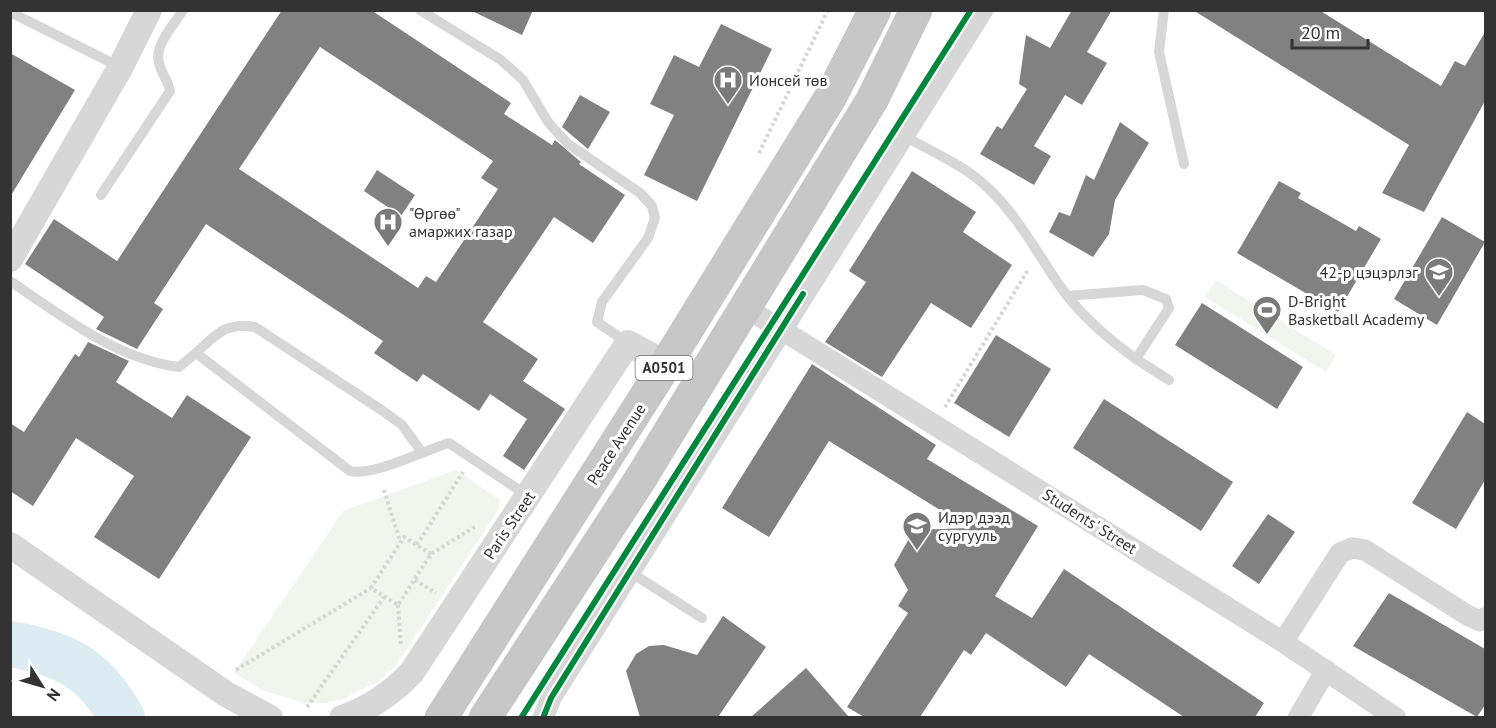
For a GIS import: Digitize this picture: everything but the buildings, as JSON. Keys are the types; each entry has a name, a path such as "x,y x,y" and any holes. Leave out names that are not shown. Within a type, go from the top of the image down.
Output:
{"highway":[{"name":"Peace Avenue","path":"441,717 666,364 830,98 874,10"},
{"name":"A0501","path":"485,717 640,478 872,100 916,10"}],"street":[{"path":"10,259 120,68 149,10"},
{"path":"543,717 551,698 982,10"},
{"name":"Students' Street","path":"745,307 1283,642 1396,717"},
{"path":"628,344 666,364"},
{"name":"Paris Street","path":"342,717 380,700 412,672 628,344"},
{"path":"10,545 226,694 270,717"},
{"path":"1283,642 1340,553 1352,548 1365,550 1467,615 1480,621 1485,617"},
{"path":"1298,717 1326,670"}],"lane":[{"path":"101,195 170,91 167,77 159,64 159,49 183,10"},
{"path":"420,10 501,60 523,80 548,122 568,144 640,193 652,206 655,218 648,238 602,302 597,314 597,322 628,344"},
{"path":"1164,10 1159,52 1184,164"},
{"path":"10,12 120,68"},
{"path":"903,135 974,175 989,188 1004,204 1067,296 1118,345 1169,380"},
{"path":"10,281 85,331 156,364 179,367 225,328 239,324 255,327 402,425 421,451"},
{"path":"1067,296 1143,290 1166,299 1169,309 1136,359"},
{"path":"196,353 350,471 358,473 377,468 449,442 529,496"},
{"path":"630,572 702,618"}],"path":[{"path":"942,413 1037,254"},
{"path":"417,545 464,472"},
{"path":"384,490 401,542"},
{"path":"401,652 398,605 431,554 481,523"},
{"path":"227,675 371,588 404,537 431,554"},
{"path":"414,580 444,599"},
{"path":"371,588 398,605"},
{"path":"307,708 384,597"}],"shaded area":[{"path":"1216,280 1336,355 1326,372 1205,297"},
{"path":"456,470 500,500 499,509 395,667 379,681 344,699 325,703 305,703 264,691 234,673 343,511"}],"waterway":[{"path":"10,644 47,653 76,666 101,687 122,718"}],"cycle path":[{"path":"521,718 971,10"},
{"path":"543,718 551,698 803,294"}],"place":[{"name":"Ионсей төв","path":"728,106"},
{"name":"\"Өргөө\" амаржих газар","path":"388,248"},
{"name":"42-р цэцэрлэг","path":"1439,298"},
{"name":"D-Bright Basketball Academy","path":"1267,336"},
{"name":"Идэр дээд сургууль","path":"917,552"}]}
